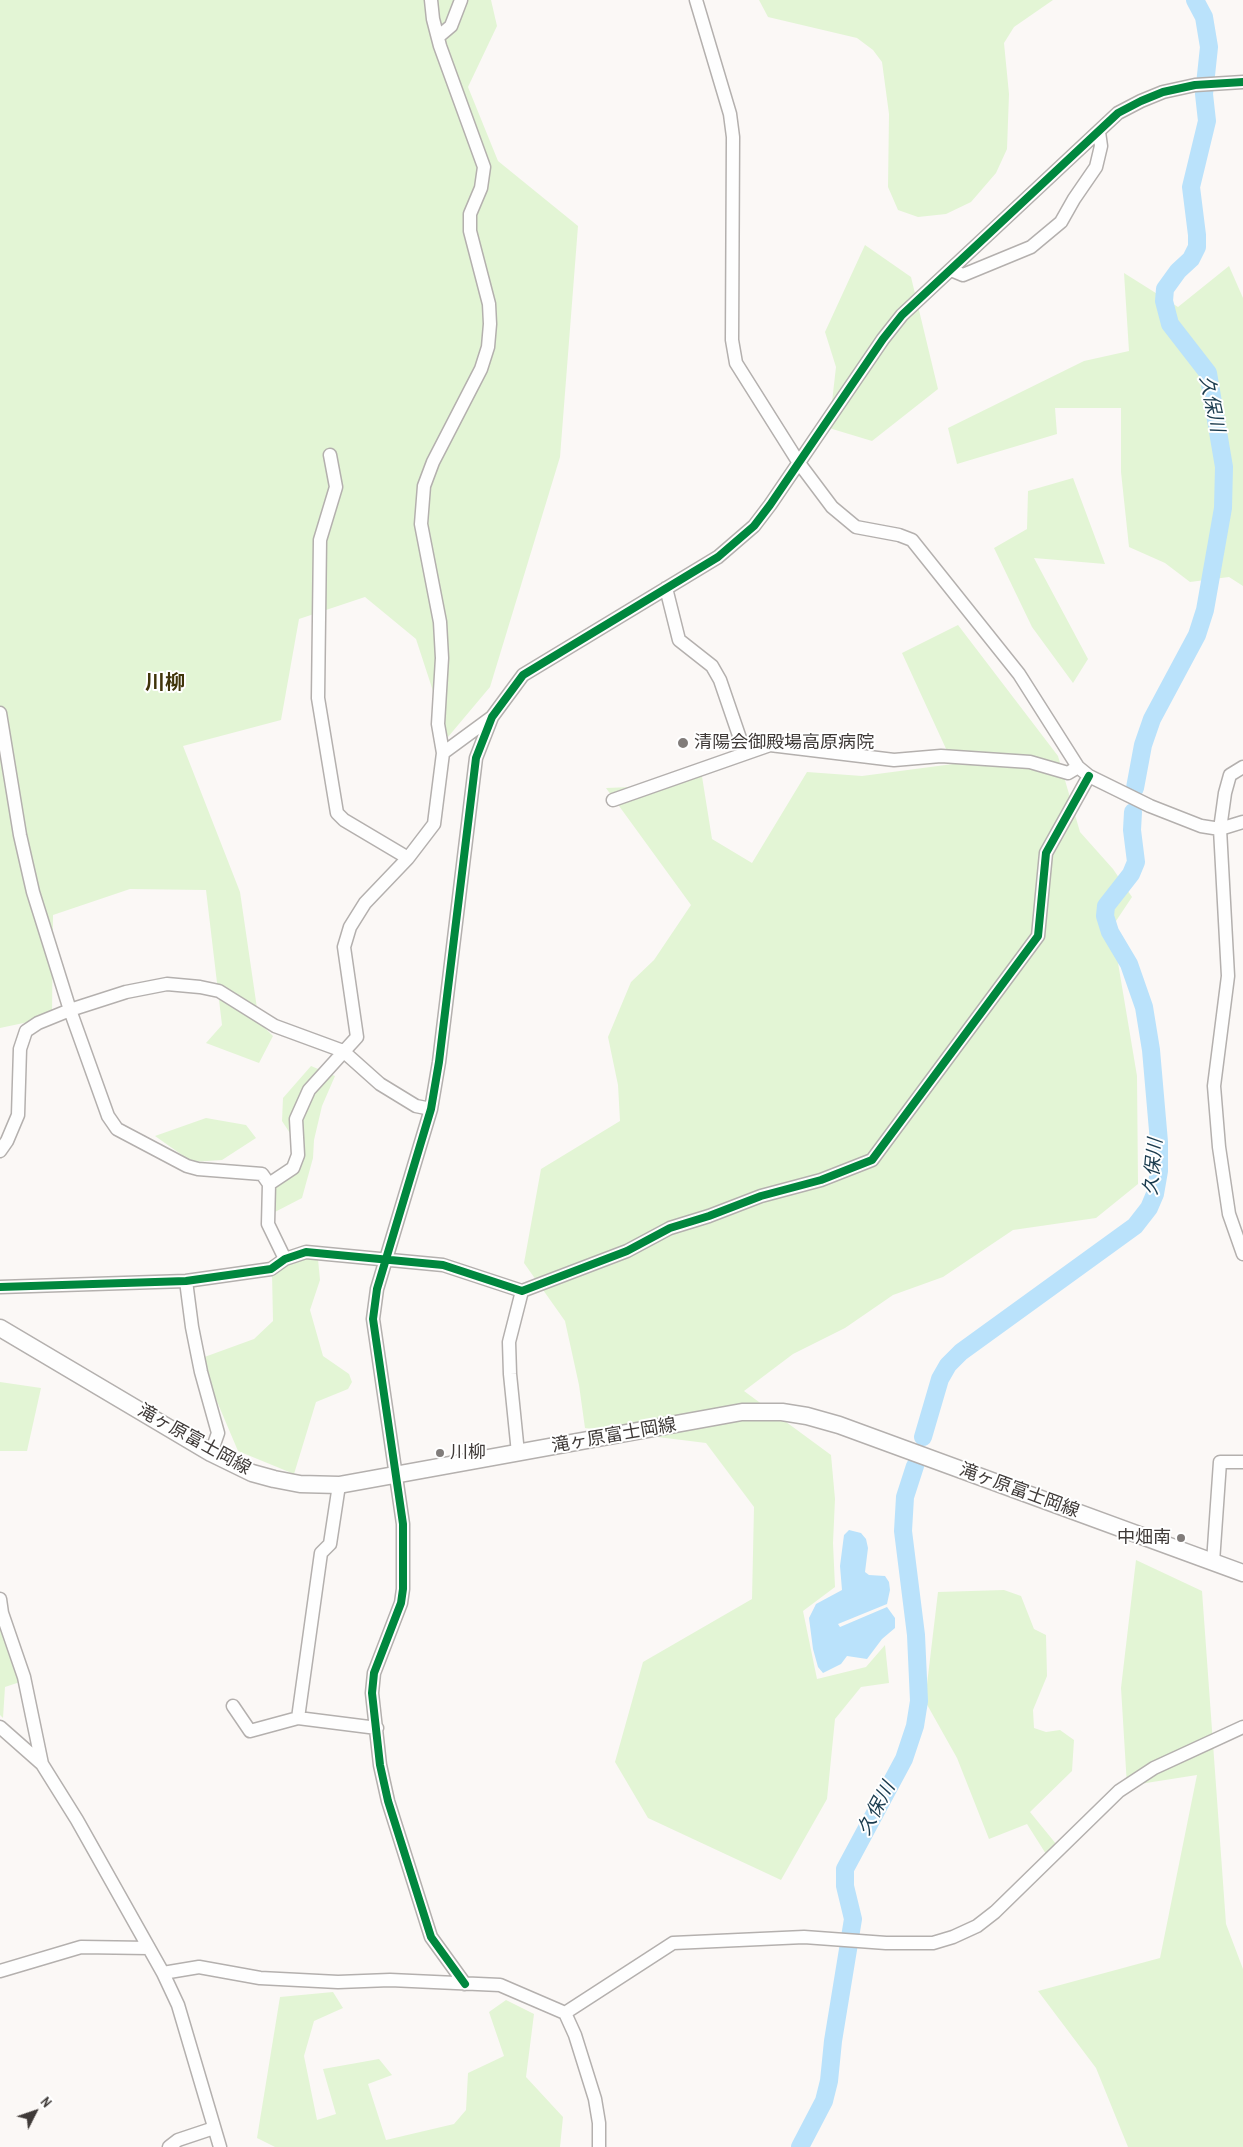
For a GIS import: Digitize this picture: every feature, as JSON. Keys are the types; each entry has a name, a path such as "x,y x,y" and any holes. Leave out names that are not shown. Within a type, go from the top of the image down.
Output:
{"main road":[{"name":"滝ヶ原富士岡線","path":"0,1328 211,1452 252,1473 274,1480 300,1484 339,1485 742,1412 768,1411 798,1414 839,1425 1243,1573"}],"street":[{"path":"270,1184 293,1168 298,1155 296,1119 309,1090 357,1037 344,947 346,940 350,927 365,904 408,858 434,824 444,753 438,724 442,658 440,622 421,524 424,486 433,462 481,369 488,347 490,324 489,304 470,231 470,214 481,188 484,166 438,37 433,19 431,0"},
{"path":"438,37 451,26 461,0"},
{"path":"696,0 730,114 733,137 732,340 736,363 799,463 832,507 856,527 899,535 912,540 1019,674 1078,767 1089,776 1150,806 1201,826 1220,829 1243,822"},
{"path":"465,1984 431,1937 388,1801 380,1765 372,1693 374,1673 401,1603 403,1589 403,1524 374,1319 377,1289 431,1109 439,1062 476,758 492,718 523,675 718,557 754,526 883,339 902,315 1118,113 1163,92 1195,85 1243,82"},
{"path":"951,270 963,275 1030,247 1061,222 1096,167 1101,146 1099,132"},
{"path":"330,455 336,487 320,540 318,698 337,813 344,820 408,858"},
{"path":"666,588 679,640 712,666 720,680 745,753"},
{"path":"0,713 20,835 33,892 70,1010 108,1116 117,1129 187,1166 262,1174 270,1184 268,1224 285,1259"},
{"path":"444,753 492,718"},
{"path":"613,800 770,745 894,760 941,756 1030,762 1068,773 1078,767"},
{"path":"1243,768 1230,775 1225,793 1220,829 1228,976 1214,1086 1219,1147 1229,1214 1243,1254"},
{"path":"0,1287 186,1280 271,1269 285,1259 306,1252 443,1265 522,1291 627,1251 670,1228 709,1216 761,1196 821,1180 872,1160 1038,936 1046,853 1089,776"},
{"path":"0,1151 7,1141 18,1115 20,1049 26,1031 38,1023 70,1010 126,992 167,984 200,987 219,992 275,1026 343,1051 380,1084 416,1106 431,1109"},
{"path":"186,1280 192,1327 201,1372 218,1433 211,1452"},
{"path":"518,1453 510,1374 509,1342 522,1291"},
{"path":"1213,1562 1220,1462 1243,1462"},
{"path":"298,1718 321,1553 330,1544 339,1485"},
{"path":"0,1599 2,1613 24,1677 42,1764"},
{"path":"233,1706 250,1731 298,1718 377,1728"},
{"path":"0,1727 42,1764 77,1820 163,1973 178,2006 220,2147"},
{"path":"565,2013 673,1943 804,1937 860,1942 933,1942 953,1937 977,1926 1014,1895 1119,1791 1154,1768 1243,1727"},
{"path":"0,1971 81,1947 149,1948"},
{"path":"163,1973 199,1967 260,1978 338,1982 390,1980 500,1985 565,2013 594,2099 599,2123 599,2147"},
{"path":"169,2147 178,2140 214,2128"}],"green space":[{"path":"0,0 491,0 497,26 468,87 498,161 578,226 560,457 490,687 448,737 416,639 365,597 299,619 281,720 183,746 240,892 259,1022 273,1036 259,1063 206,1043 222,1025 206,890 130,889 53,915 52,1017 0,1028"},
{"path":"759,0 1053,0 1014,27 1004,43 1009,94 1007,149 996,173 971,202 946,214 918,217 898,210 888,187 889,114 882,62 873,50 857,38 768,17"},
{"path":"865,245 911,277 938,389 872,441 829,428 836,367 825,332"},
{"path":"1229,266 1243,298 1243,586 1229,577 1190,582 1165,563 1129,547 1121,472 1121,408 1055,408 1057,434 957,464 948,428 1084,361 1129,351 1124,273 1178,307"},
{"path":"1073,478 1105,564 1034,558 1088,659 1073,683 1032,627 994,548 1027,529 1028,491"},
{"path":"958,625 1058,756 1080,832 1113,869 1132,897 1112,927 1137,1076 1138,1184 1096,1218 1013,1230 943,1277 893,1295 845,1328 793,1354 744,1391 831,1455 835,1499 833,1543 835,1587 803,1611 817,1679 866,1667 885,1645 889,1683 861,1687 835,1719 827,1799 781,1880 648,1818 615,1762 643,1662 752,1599 754,1507 706,1443 585,1428 579,1385 565,1321 524,1263 541,1169 620,1121 618,1085 608,1037 631,982 654,960 691,905 606,788 657,786 700,764 712,839 752,863 807,772 862,776 953,764 902,653"},
{"path":"311,1066 335,1076 322,1106 314,1140 313,1158 302,1198 273,1213 274,1188 297,1144 282,1121 283,1098"},
{"path":"206,1118 246,1125 256,1138 222,1160 192,1162 155,1136"},
{"path":"309,1253 318,1259 320,1280 310,1310 323,1356 349,1374 352,1382 348,1389 316,1402 294,1474 238,1451 199,1359 254,1339 273,1321 272,1273"},
{"path":"0,1382 41,1388 27,1451 0,1451"},
{"path":"1136,1560 1202,1591 1226,1924 1243,1969 1243,2147 1128,2147 1096,2068 1038,1991 1160,1958 1197,1775 1127,1786 1121,1688"},
{"path":"1004,1590 1021,1596 1034,1629 1046,1635 1047,1676 1033,1710 1034,1728 1046,1732 1060,1730 1074,1740 1072,1771 1030,1812 1061,1850 1046,1854 1027,1824 989,1839 957,1758 925,1701 938,1592"},
{"path":"0,1617 20,1682 5,1687 3,1718 0,1715"},
{"path":"333,1992 343,2008 314,2021 304,2056 317,2120 336,2114 323,2069 379,2059 392,2075 368,2084 386,2140 454,2124 466,2110 468,2073 504,2056 489,2012 506,2000 534,2014 526,2077 563,2117 560,2147 275,2147 257,2138 280,1997"}],"water":[{"path":"849,1530 861,1533 866,1539 868,1548 865,1572 869,1575 885,1576 889,1582 890,1590 887,1604 838,1624 840,1627 887,1607 895,1618 895,1628 882,1639 867,1659 847,1656 841,1664 823,1673 818,1667 813,1649 809,1618 816,1604 842,1590 840,1566 844,1535"}],"waterway":[{"name":"久保川","path":"1135,788 1143,745 1152,719 1197,635 1205,610 1223,508 1224,467 1208,373 1170,324 1164,301 1165,289 1178,271 1191,259 1197,247 1191,187 1207,121 1204,94 1209,47 1204,17 1195,0"},
{"name":"久保川","path":"923,1437 940,1379 948,1365 961,1352 1135,1226 1149,1208 1155,1194 1159,1171 1159,1142 1151,1050 1144,1007 1129,964 1110,932 1105,916 1106,906 1131,874 1136,862 1132,830 1133,812"},
{"name":"久保川","path":"800,2147 824,2101 829,2081 833,2041 853,1919 845,1886 845,1869 904,1759 915,1726 919,1701 916,1635 903,1531 905,1497 915,1466"}],"cycle path":[{"path":"465,1984 431,1937 388,1801 380,1765 372,1693 374,1673 401,1603 403,1589 403,1524 373,1319 377,1289 431,1109 439,1062 476,758 492,717 523,675 718,557 754,526 883,339 902,315 1118,113 1163,92 1195,85 1243,82"},
{"path":"0,1287 186,1281 271,1269 285,1259 306,1252 443,1265 522,1291 627,1251 670,1228 709,1216 761,1196 821,1180 872,1160 1038,936 1046,853 1089,776"}],"place":[{"name":"清陽会御殿場高原病院","path":"683,743"},
{"name":"川柳","path":"440,1453"},
{"name":"中畑南","path":"1181,1538"}],"district":[{"name":"川柳","path":"165,684"}]}
